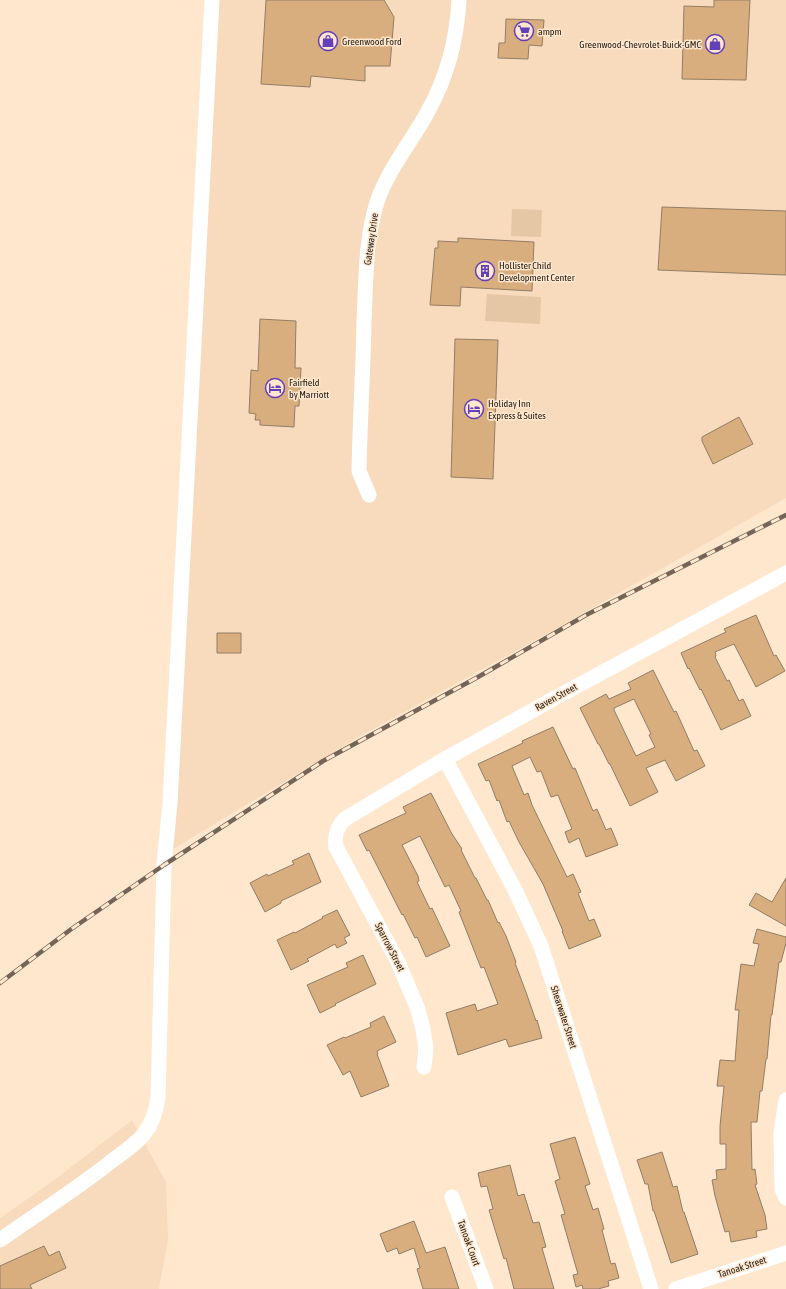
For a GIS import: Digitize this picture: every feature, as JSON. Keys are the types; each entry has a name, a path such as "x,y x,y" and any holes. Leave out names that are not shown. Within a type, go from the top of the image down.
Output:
{"street":[{"path":"0,1240 102,1169 135,1143 147,1130 155,1114 158,1098 164,865 170,803 212,0"},
{"name":"Gateway Drive","path":"369,495 359,471 366,290 368,252 372,222 385,181 431,105 446,71 458,20 459,0"},
{"name":"Raven Street","path":"336,833 339,825 345,818 445,759 786,573"},
{"name":"Shearwater Street","path":"445,759 514,888 541,946 651,1289"},
{"name":"Sparrow Street","path":"336,833 336,847 397,960 417,1007 426,1048 424,1067"},
{"path":"786,1100 781,1133 782,1189 786,1198"},
{"name":"Tanoak Court","path":"452,1196 486,1289"},
{"name":"Tanoak Street","path":"676,1289 786,1253"}],"shaded area":[{"path":"214,0 786,0 786,498 552,631 357,738 173,849 180,585"},
{"path":"512,209 542,210 541,237 511,236"},
{"path":"487,294 541,297 540,324 485,321"},
{"path":"132,1120 166,1182 168,1239 159,1289 0,1289 0,1218 53,1181"}],"building":[{"name":"Greenwood Ford","path":"266,0 384,0 394,17 390,66 365,66 365,81 311,76 310,87 261,84"},
{"name":"Greenwood-Chevrolet-Buick-GMC","path":"714,0 750,0 746,80 682,79 684,6 714,7"},
{"name":"ampm","path":"506,19 544,20 542,46 529,45 528,59 498,58 499,43 505,43"},
{"path":"662,207 786,211 786,275 658,270"},
{"name":"Hollister Child Development Center","path":"458,238 534,242 532,291 461,287 460,306 430,305 435,248 438,248 438,241 458,242"},
{"name":"Fairfield by Marriott","path":"260,319 296,321 295,368 301,368 299,406 295,406 294,427 260,425 260,420 255,420 256,414 249,413 251,370 258,371"},
{"name":"Holiday Inn Express & Suites","path":"455,339 498,340 493,479 451,477"},
{"path":"739,417 753,444 713,464 702,441 702,437"},
{"path":"756,615 774,656 776,655 785,671 756,687 734,644 715,652 715,657 727,681 729,680 739,701 743,699 751,716 721,730 681,653 726,632 724,629"},
{"path":"217,633 241,633 241,653 217,653"},
{"path":"653,670 674,712 676,711 694,751 697,750 705,766 676,781 665,760 646,768 658,792 630,806 610,764 580,708 606,694 609,699 631,689 628,683","holes":["634,699 651,734 649,735 655,747 636,756 614,708"]},
{"path":"553,727 573,769 575,768 593,811 597,809 606,830 611,828 618,845 586,857 579,838 569,843 565,832 572,829 558,795 551,797 541,771 537,772 530,757 512,766 524,795 528,793 532,805 567,877 573,874 581,892 578,893 589,921 594,919 601,936 569,949 543,884 509,821 507,822 499,800 497,801 489,780 486,781 478,764"},
{"path":"431,793 452,834 462,849 461,850 475,878 506,936 536,1021 537,1020 542,1038 509,1047 506,1039 458,1055 446,1013 475,1004 477,1011 498,1004 484,967 481,968 459,912 461,911 449,885 445,887 420,836 402,845 418,876 419,881 417,882 430,909 432,908 450,946 426,957 417,937 415,938 369,850 367,851 359,835 406,813 403,807"},
{"path":"309,853 321,882 281,901 281,903 265,912 250,883 267,874 268,876 294,864 292,861"},
{"path":"786,878 786,926 749,905 756,893 772,902"},
{"path":"337,910 350,935 344,938 347,943 337,948 335,944 307,959 309,961 291,970 277,940 294,932 295,933"},
{"path":"757,929 786,937 781,962 779,962 771,1015 767,1059 762,1091 760,1091 757,1122 751,1122 752,1170 755,1169 757,1184 755,1185 765,1215 767,1229 756,1231 757,1237 731,1242 729,1231 725,1232 712,1180 717,1179 716,1170 726,1169 726,1144 720,1144 720,1126 724,1086 717,1086 720,1060 735,1061 739,1010 735,1010 741,964 754,966 759,944 753,943"},
{"path":"363,955 376,984 320,1013 307,985 348,967 346,963"},
{"path":"384,1016 396,1042 377,1051 389,1086 361,1097 350,1071 343,1075 327,1045 371,1027 370,1023"},
{"path":"575,1137 590,1184 585,1186 593,1210 598,1208 611,1264 615,1263 619,1278 608,1281 609,1286 598,1289 583,1289 582,1285 576,1287 573,1275 578,1274 561,1215 565,1214 555,1181 560,1179 550,1144"},
{"path":"662,1152 673,1187 677,1186 683,1212 698,1254 671,1263 653,1211 648,1184 645,1184 637,1160"},
{"path":"510,1165 518,1196 524,1194 533,1223 539,1222 546,1247 542,1248 554,1289 514,1289 506,1258 504,1259 489,1210 493,1209 487,1186 481,1187 478,1173"},
{"path":"414,1221 426,1253 445,1247 459,1289 423,1289 417,1269 420,1268 414,1248 399,1254 397,1248 387,1252 380,1234"},
{"path":"44,1246 49,1256 59,1251 66,1268 30,1285 32,1289 0,1289 0,1266"}],"railway":[{"path":"0,983 70,930 164,865 323,761 478,677 586,615 786,515"}],"place":[{"name":"ampm","path":"524,31"},
{"name":"Greenwood Ford","path":"328,41"},
{"name":"Greenwood-Chevrolet-Buick-GMC","path":"715,44"},
{"name":"Hollister Child Development Center","path":"485,271"},
{"name":"Fairfield by Marriott","path":"275,388"},
{"name":"Holiday Inn Express & Suites","path":"474,409"}]}
